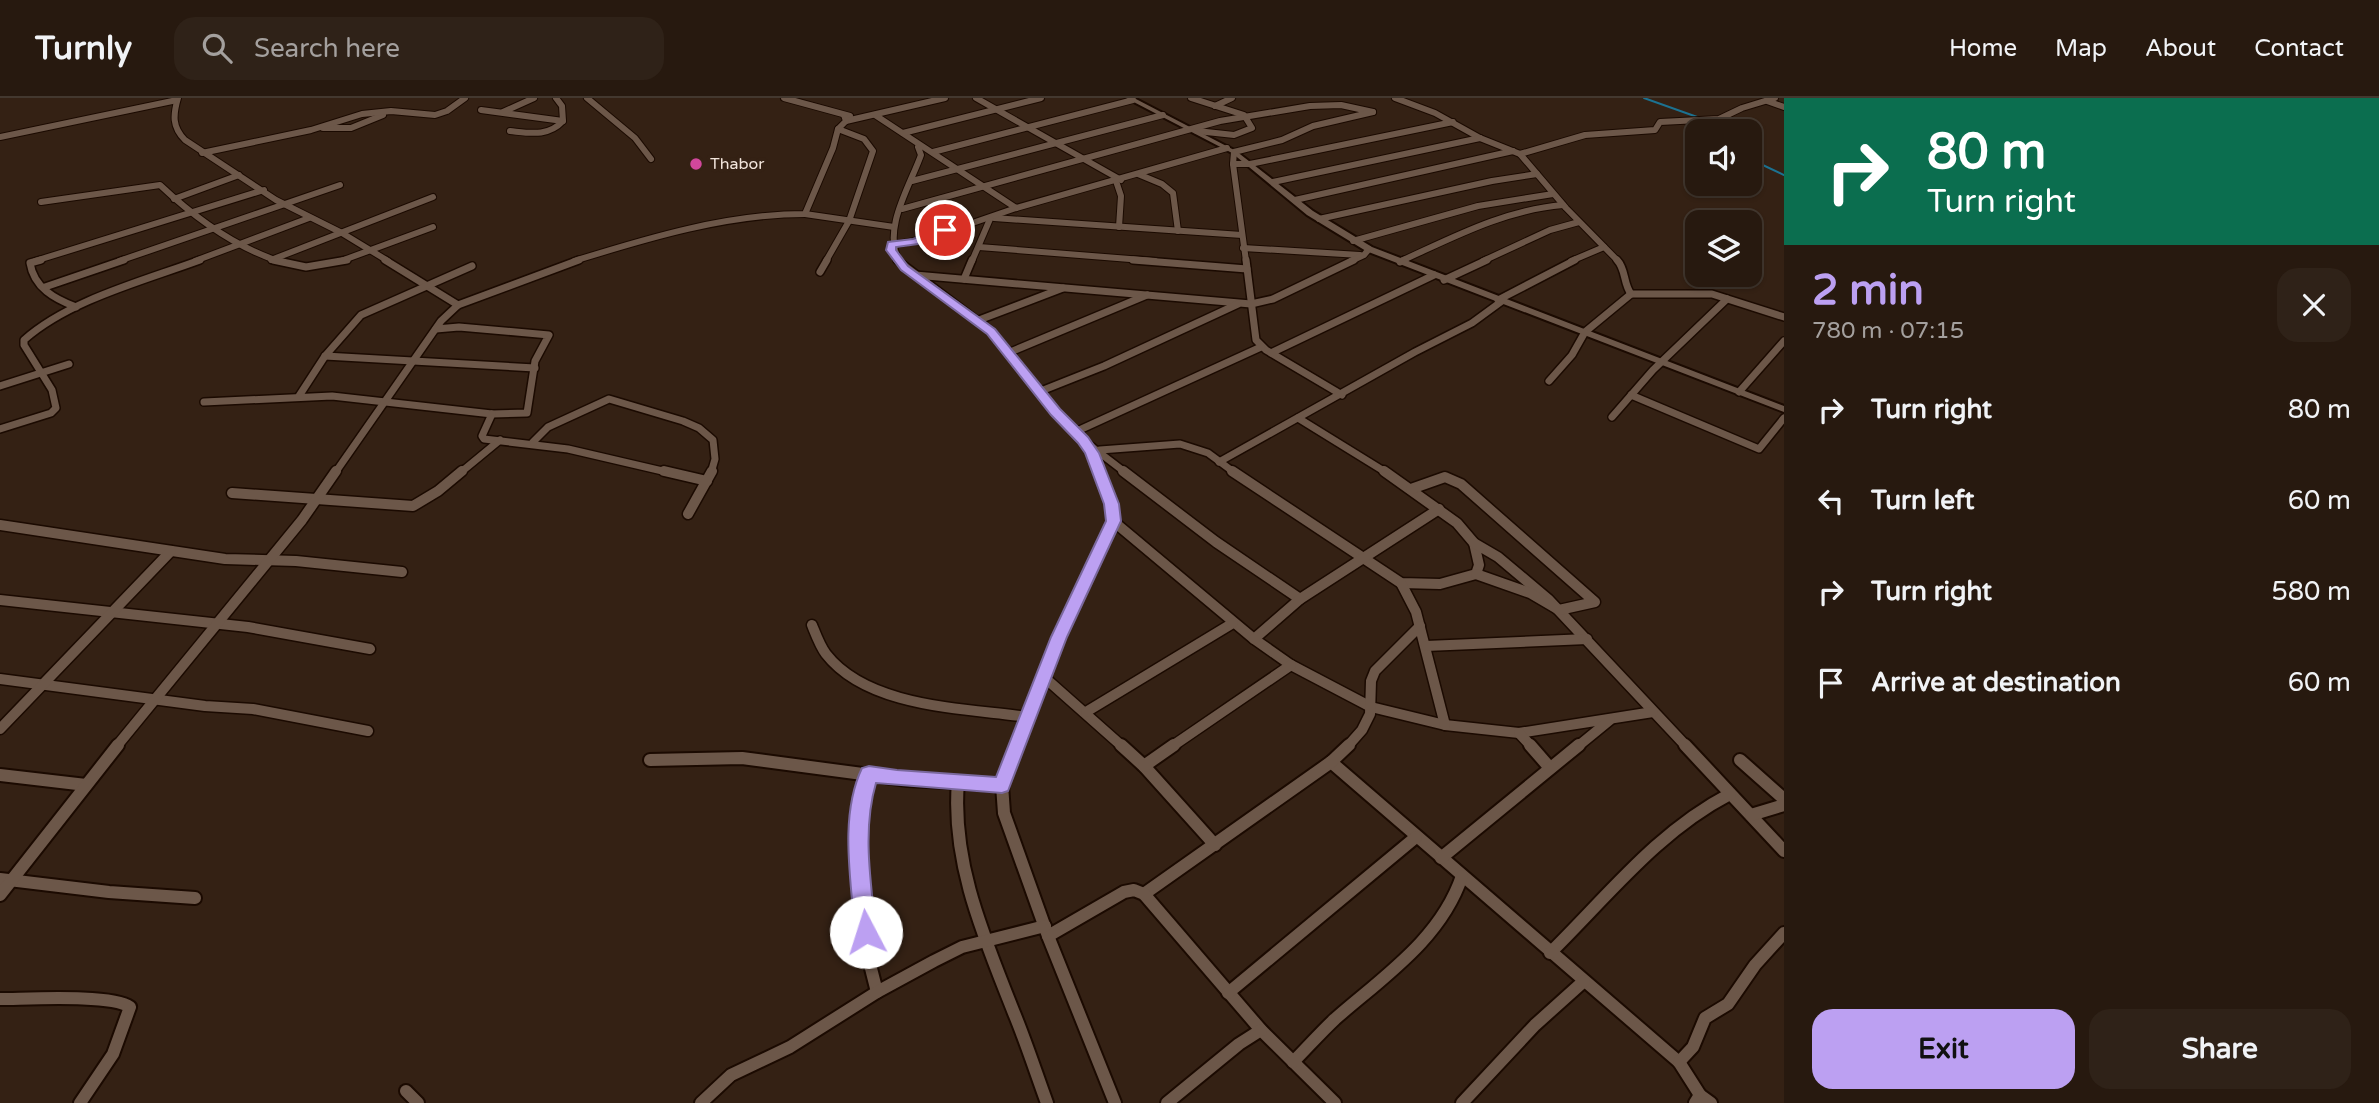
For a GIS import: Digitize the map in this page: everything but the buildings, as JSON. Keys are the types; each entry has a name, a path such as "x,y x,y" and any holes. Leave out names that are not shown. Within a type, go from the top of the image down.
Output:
{"street":[{"path":"202,153 319,128 350,116 391,111 435,115 447,111 465,98"},
{"path":"513,113 536,98"},
{"path":"530,114 536,98"},
{"path":"510,131 543,134 555,129 562,121 562,104 556,98"},
{"path":"587,98 635,138 651,159"},
{"path":"784,98 843,116 863,117 945,98"},
{"path":"975,98 1119,181"},
{"path":"903,133 1041,98"},
{"path":"1191,98 1247,118 1252,128 1240,134 1192,131"},
{"path":"1215,106 1232,98"},
{"path":"902,209 1229,119 1247,118 1302,102 1333,98 1373,111 1313,126 1282,140 1230,150 1016,208 992,218 979,247 967,265 964,279"},
{"path":"1395,98 1453,121 1480,138 1516,153 1622,265 1624,284 1631,294"},
{"path":"1295,200 1516,153 1585,135 1655,130 1661,121 1714,121 1775,98"},
{"path":"0,137 178,99 173,126 202,153 309,218 342,233 366,251 458,305"},
{"path":"933,152 1131,99 1230,150 1319,219 1367,252"},
{"path":"1767,101 1784,107"},
{"path":"826,102 843,116"},
{"path":"481,110 530,114 562,121"},
{"path":"319,128 351,128 391,111"},
{"path":"875,115 903,133 918,147 933,152 1016,208"},
{"path":"912,181 1163,115"},
{"path":"805,214 833,148 843,116"},
{"path":"1233,164 1250,164 1453,121"},
{"path":"820,272 849,221 873,151 864,139 838,129"},
{"path":"1273,182 1480,138"},
{"path":"918,147 921,155 894,228 891,244 898,261 979,320 1008,353 1092,453 1111,504 1113,521 1075,601 1002,785 1004,813 1046,931 1115,1103"},
{"path":"1230,150 1256,340 1261,347 1342,395"},
{"path":"1138,174 1173,191 1176,196 1178,231"},
{"path":"1319,219 1492,181 1537,174"},
{"path":"174,199 239,175"},
{"path":"1119,181 1119,227"},
{"path":"41,202 156,184 217,229 271,260 288,265 317,267 433,227"},
{"path":"45,287 340,185"},
{"path":"76,307 50,297 31,270 30,263 264,190"},
{"path":"1353,241 1412,223 1515,199 1553,194"},
{"path":"271,260 433,197"},
{"path":"1400,262 1511,214 1538,207 1563,205"},
{"path":"0,895 6,879 302,520 411,362 458,305 575,261 643,240 758,215 805,214 894,228"},
{"path":"0,429 55,411 54,397 43,373 26,350 24,340 42,324 76,307 309,218"},
{"path":"891,244 915,242 977,220 992,218 1242,235"},
{"path":"1444,279 1549,229 1579,222"},
{"path":"979,247 1247,269"},
{"path":"1219,462 1433,342 1482,318 1500,300 1563,265 1604,247"},
{"path":"1243,248 1367,252 1400,262 1784,409"},
{"path":"915,275 1251,304 1273,299 1367,252"},
{"path":"299,396 325,356 361,315 472,266"},
{"path":"1271,353 1434,275"},
{"path":"979,320 1063,288"},
{"path":"1549,381 1572,355 1585,332 1631,294 1705,293 1784,317"},
{"path":"1008,353 1148,295"},
{"path":"1612,416 1727,299"},
{"path":"1041,391 1104,366 1238,304"},
{"path":"204,402 299,396 384,401 492,414 527,413 537,355 549,335 459,327 436,329"},
{"path":"1739,392 1784,341"},
{"path":"1079,436 1261,347"},
{"path":"325,356 535,368"},
{"path":"0,386 69,364"},
{"path":"1631,395 1759,449 1784,418"},
{"path":"533,442 548,426 559,420 613,400 683,422 707,433 716,448 707,481 688,514"},
{"path":"492,414 482,438 533,442 707,481"},
{"path":"1298,418 1439,509 1457,523 1474,543 1498,557 1559,610 1784,851"},
{"path":"1079,436 1216,542 1300,599"},
{"path":"232,493 413,506 438,491 500,440"},
{"path":"1100,450 1142,444 1193,446 1211,452 1219,462 1401,583 1421,587 1444,585 1476,574 1506,584 1559,610 1595,602 1461,484 1445,477 1411,489"},
{"path":"1254,639 1300,599 1439,509"},
{"path":"1113,521 1254,639 1291,665 1371,707 1445,725 1520,733 1653,712"},
{"path":"0,525 171,551 265,562 296,561 402,572"},
{"path":"1474,543 1479,565 1476,574"},
{"path":"0,729 40,684 171,551"},
{"path":"1401,583 1420,626 1445,725"},
{"path":"0,600 215,624 370,649"},
{"path":"1086,712 1233,623"},
{"path":"812,625 825,653 838,667 866,685 933,704 1027,717"},
{"path":"1144,894 1331,762 1367,722 1371,707 1372,678 1380,665 1420,626"},
{"path":"1426,646 1587,639"},
{"path":"1144,766 1291,665"},
{"path":"1044,677 1144,766 1215,845"},
{"path":"0,679 261,711 368,731"},
{"path":"1441,858 1614,717"},
{"path":"1520,733 1550,768"},
{"path":"650,760 680,756 723,757 831,767 897,778 1002,785"},
{"path":"1740,760 1784,799"},
{"path":"1331,762 1679,1062 1702,1100"},
{"path":"869,774 863,793 859,866 868,953 877,992"},
{"path":"0,775 86,785"},
{"path":"958,782 954,803 958,846 987,942 1047,1103"},
{"path":"1550,953 1654,844 1709,804 1730,794"},
{"path":"1751,815 1784,805"},
{"path":"1228,993 1416,837"},
{"path":"1293,1062 1333,1020 1441,922 1458,895 1462,876"},
{"path":"6,879 109,892 195,898"},
{"path":"701,1103 731,1075 800,1042 877,992 933,961 962,947 1046,931 1124,892 1134,890 1144,894 1261,1030 1335,1103"},
{"path":"1679,1062 1691,1052 1700,1037 1705,1018 1728,1004 1755,965 1784,933"},
{"path":"1462,1103 1535,1025 1584,981"},
{"path":"0,999 105,1000 123,1002 130,1007 113,1054 80,1103"},
{"path":"1167,1103 1219,1059 1261,1030"},
{"path":"406,1091 418,1103"}],"waterway":[{"path":"1644,98 1702,119"},
{"path":"1762,165 1784,175"}],"place":[{"name":"Thabor","path":"696,164"}],"route":[{"path":"866,932 859,866 863,793 869,774 1002,785 1059,637 1101,541 1113,521 1111,504 1092,453 1083,440 1055,412 991,331 904,268 894,257 891,244 915,242 945,230"}]}
